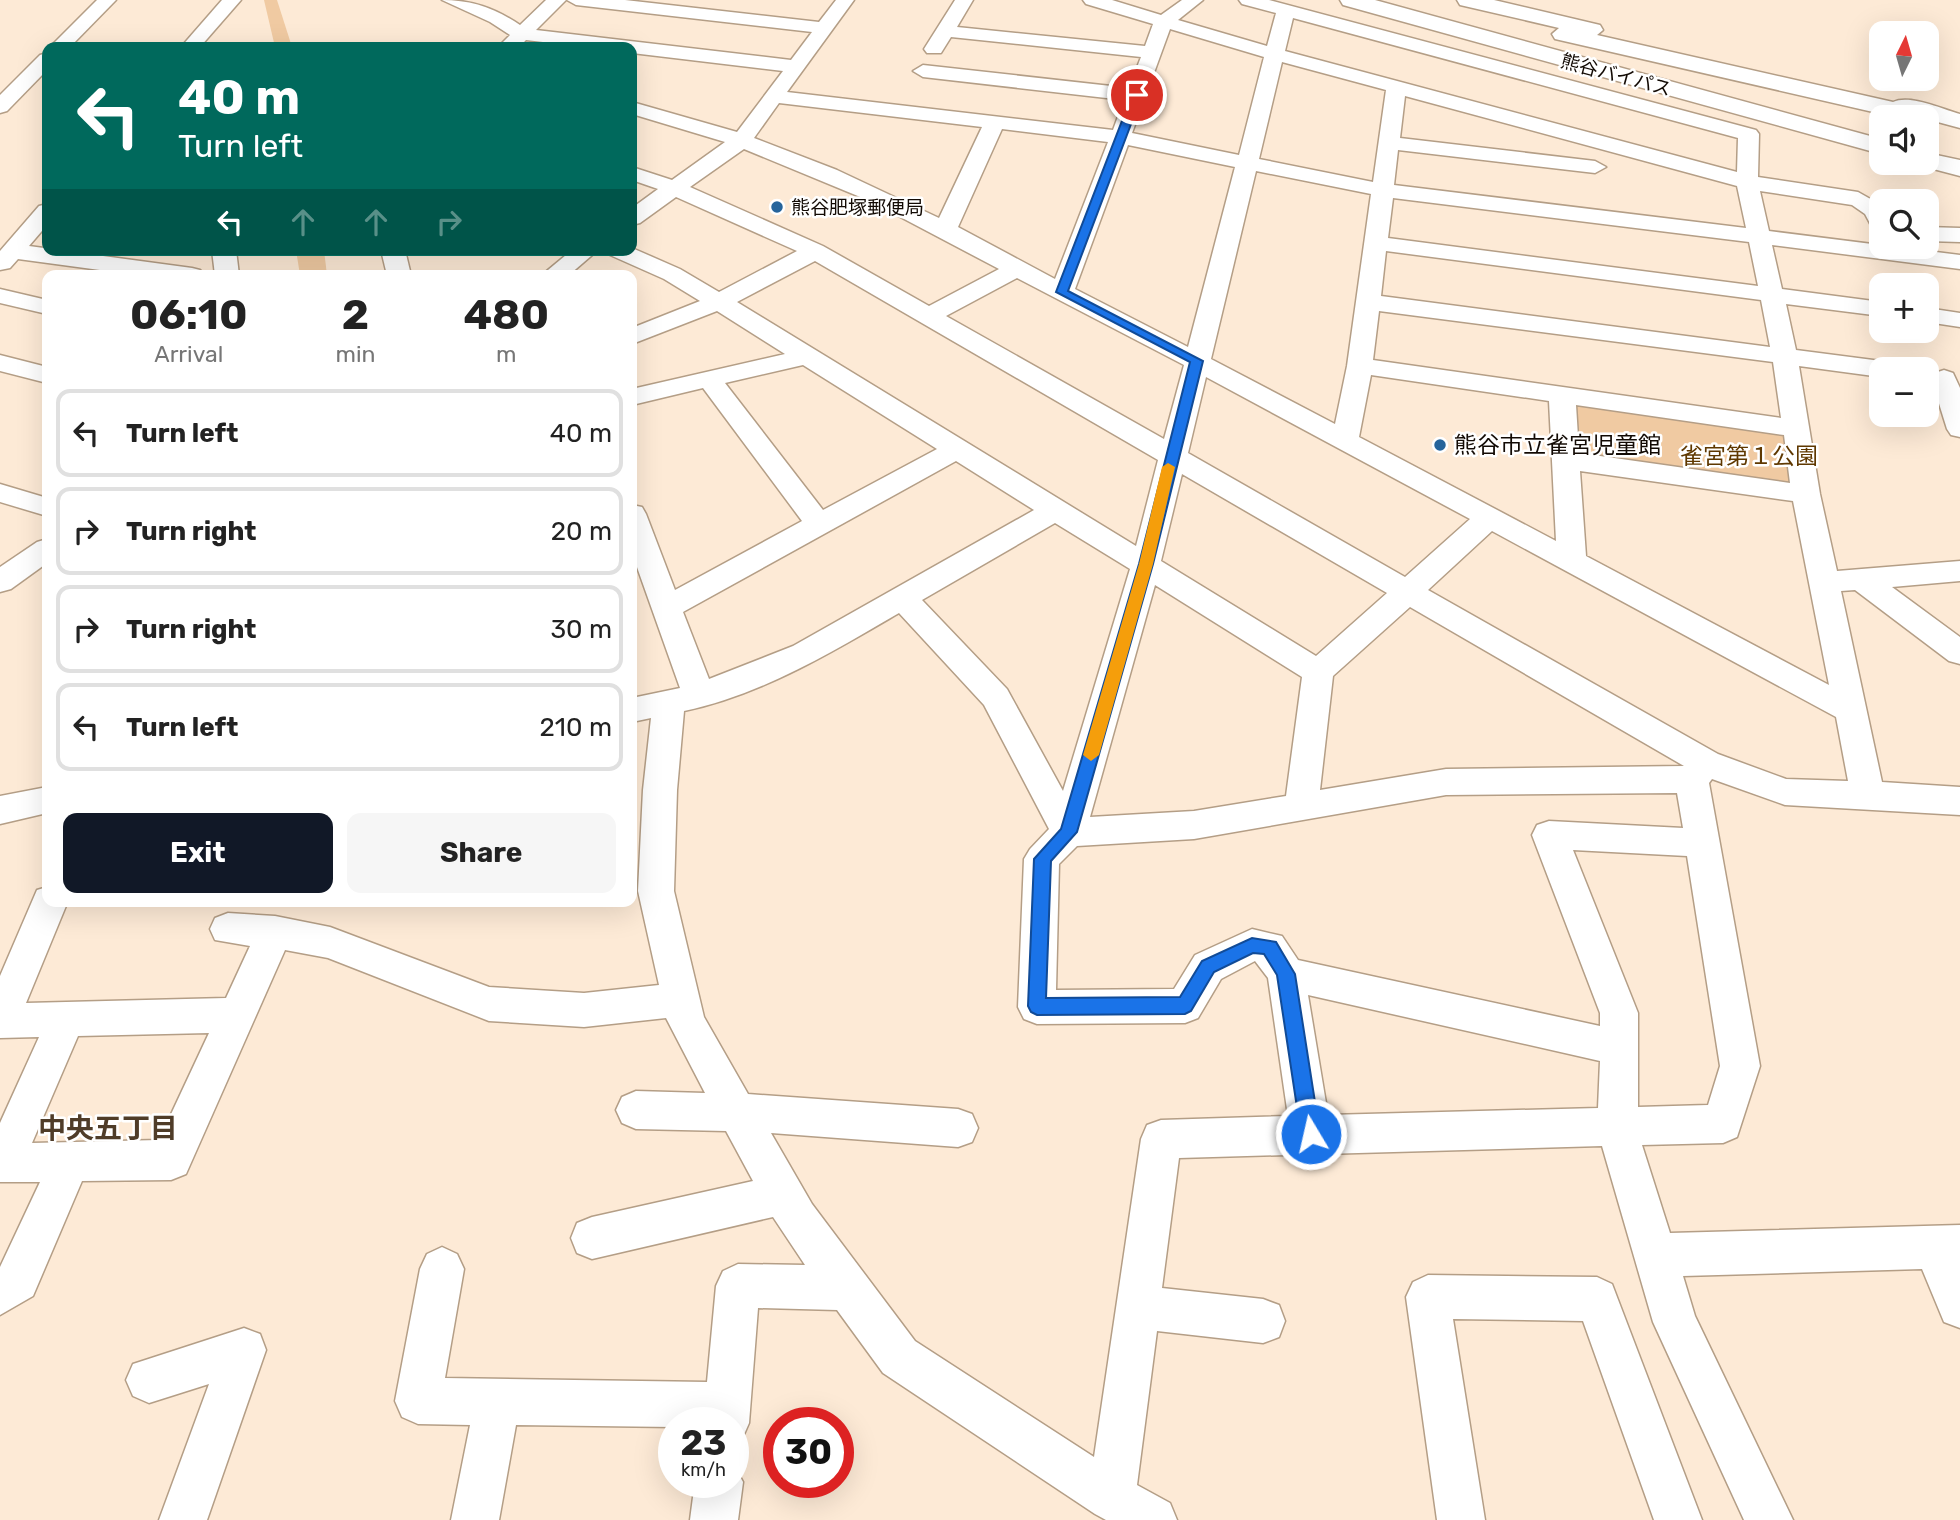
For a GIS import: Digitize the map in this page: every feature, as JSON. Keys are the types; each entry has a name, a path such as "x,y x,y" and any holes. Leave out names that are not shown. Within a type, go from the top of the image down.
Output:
{"highway":[{"path":"1318,0 1471,35"},
{"name":"熊谷バイパス","path":"1351,0 1869,144"},
{"name":"熊谷バイパス","path":"1418,0 1874,105"},
{"path":"1468,0 1960,123"},
{"name":"熊谷バイパス","path":"1939,119 1960,123"},
{"path":"1939,163 1960,168"}],"street":[{"path":"64,42 107,0"},
{"path":"195,42 232,0"},
{"path":"514,41 557,0"},
{"path":"576,0 824,28"},
{"path":"637,215 742,140 845,0"},
{"path":"897,111 964,0"},
{"path":"1092,0 1274,54 1747,182 1858,199 1869,207"},
{"path":"1062,292 1164,21 1194,0"},
{"path":"1248,0 1412,41 1427,50 1749,134 1747,182 1785,356 1806,494 1868,795"},
{"path":"466,2 497,18 514,41"},
{"path":"1286,9 1146,564 1068,832 1042,859 1037,1006 1185,1006 1208,967 1252,945 1269,947 1286,974 1311,1134"},
{"path":"944,31 1153,53"},
{"path":"514,41 534,42"},
{"path":"637,48 798,67"},
{"path":"923,71 1137,95"},
{"path":"3,73 39,77"},
{"path":"0,107 39,77"},
{"path":"1345,441 1360,366 1396,87"},
{"path":"776,97 1120,137 1382,190 1869,248"},
{"path":"637,109 742,140 859,188 946,228 1017,269 1196,361 1850,710"},
{"path":"946,228 995,122"},
{"path":"1592,140 1599,216"},
{"path":"1390,143 1595,167"},
{"path":"637,175 675,188 815,251 1408,593 1699,772"},
{"path":"6,258 42,217"},
{"path":"1939,234 1960,235"},
{"path":"1377,243 1869,307"},
{"path":"637,335 719,302 815,251"},
{"path":"561,270 579,256"},
{"path":"632,256 672,274 719,302 1318,672"},
{"path":"6,258 137,270"},
{"path":"1939,258 1960,262"},
{"path":"928,316 1017,269"},
{"path":"0,296 42,306"},
{"path":"1369,302 1869,367"},
{"path":"1939,317 1960,320"},
{"path":"637,396 808,356"},
{"path":"0,363 42,374"},
{"path":"1360,366 1794,428"},
{"path":"1943,378 1960,429"},
{"path":"709,379 819,524"},
{"path":"1562,395 1572,562"},
{"path":"667,607 957,449"},
{"path":"1564,460 1806,494"},
{"path":"0,492 42,505"},
{"path":"667,703 804,654 1054,511"},
{"path":"1301,808 1318,672 1488,519"},
{"path":"637,527 667,607 667,703 656,891 686,1021 784,1194 846,1288 899,1357 1112,1497 1153,1520"},
{"path":"0,582 42,553"},
{"path":"1826,582 1960,571"},
{"path":"1861,579 1960,653"},
{"path":"902,598 996,698 1068,832"},
{"path":"1068,832 1194,825 1446,782 1699,772 1785,792 1960,801"},
{"path":"1112,1497 1161,1139 1617,1129 1723,1124 1740,1066 1702,843 1699,772"},
{"path":"0,810 42,801"},
{"path":"1702,843 1549,835 1619,1013 1617,1129 1675,1322 1769,1520"},
{"path":"48,907 0,1021 236,1015"},
{"path":"228,929 275,932 330,943 489,1004 584,1010 681,1000"},
{"path":"66,1019 3,1163 69,1164 171,1160 275,932"},
{"path":"1286,974 1620,1048"},
{"path":"636,1110 738,1112 958,1128"},
{"path":"0,1293 18,1281 69,1164"},
{"path":"593,1238 784,1194"},
{"path":"1654,1255 1947,1247 1960,1306"},
{"path":"442,1269 418,1401 658,1410"},
{"path":"728,1407 738,1286 846,1288"},
{"path":"1461,1520 1428,1297 1597,1299 1678,1520"},
{"path":"1139,1307 1263,1321"},
{"path":"149,1380 244,1350 183,1520"},
{"path":"475,1520 497,1402"},
{"path":"714,1520 717,1498"}],"green space":[{"path":"264,0 277,0 290,42 274,42"},
{"path":"297,256 325,256 326,270 299,270"},
{"name":"雀宮第１公園","path":"1573,402 1782,432 1796,492 1576,457"}],"slow traffic":[{"path":"1091,755 1146,564 1168,467"}],"place":[{"name":"熊谷肥塚郵便局","path":"777,207"},
{"name":"熊谷市立雀宮児童館","path":"1440,445"}],"district":[{"name":"中央五丁目","path":"108,1128"}],"route":[{"path":"1137,95 1062,292 1196,361 1146,564 1068,832 1042,859 1037,1006 1185,1006 1208,967 1252,945 1269,947 1286,974 1311,1134"}]}
